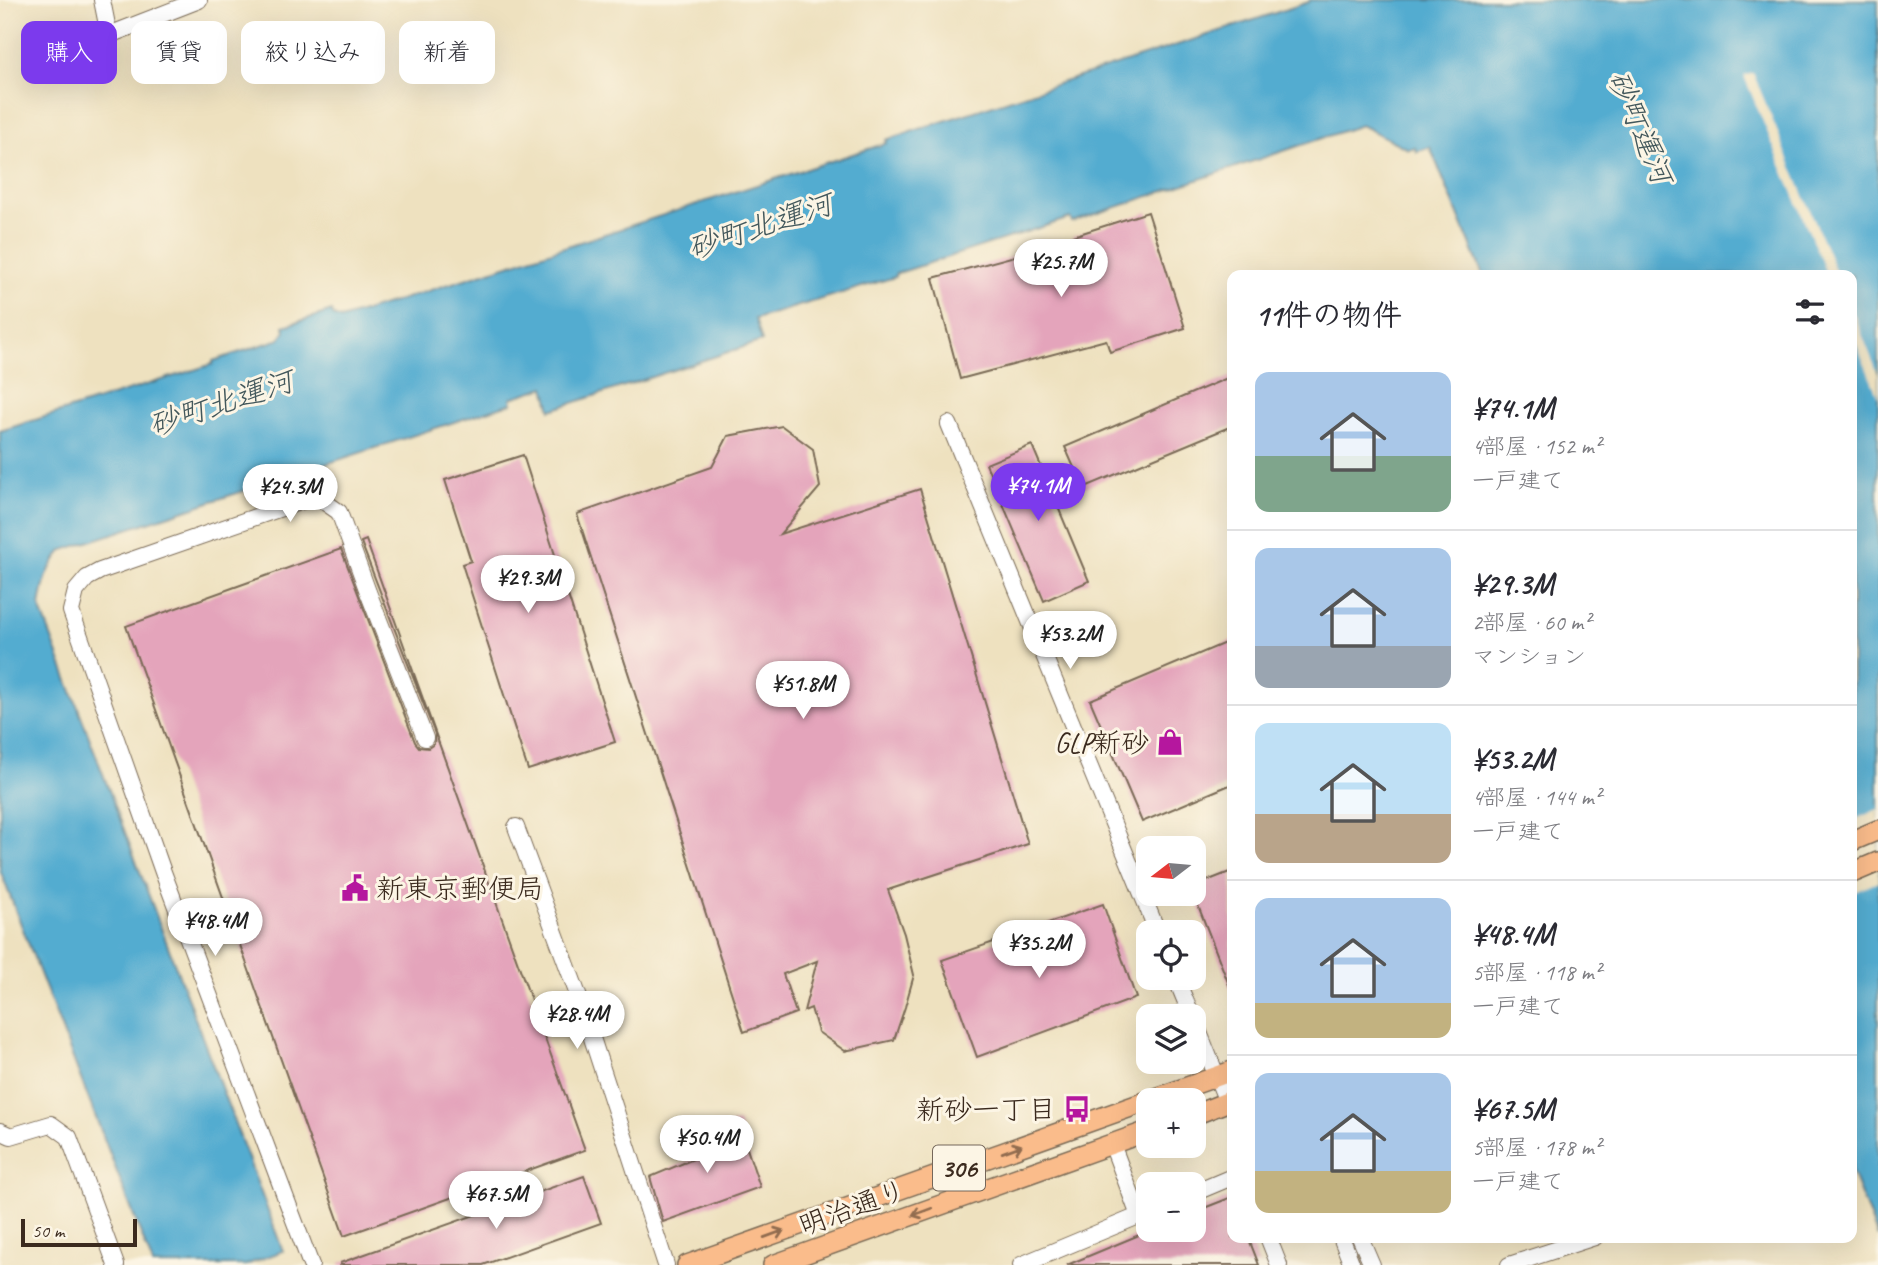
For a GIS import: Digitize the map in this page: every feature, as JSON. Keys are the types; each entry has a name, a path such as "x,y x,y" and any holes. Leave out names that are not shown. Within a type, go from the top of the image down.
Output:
{"main road":[{"path":"1857,839 1878,830"},
{"path":"1857,871 1878,862"},
{"name":"明治通り","path":"687,1265 1224,1074"},
{"path":"1206,1110 1227,1102"},
{"name":"明治通り","path":"774,1265 1136,1135"}],"street":[{"path":"102,0 109,35 199,0"},
{"path":"949,424 1153,920"},
{"path":"312,1265 88,663 71,611 76,591 87,578 100,571 316,496 339,512 425,738"},
{"path":"516,827 578,995 666,1265"},
{"path":"1206,1041 1224,1074"},
{"path":"0,1131 11,1136 51,1124 69,1137 116,1265"},
{"path":"1112,1144 1136,1196"},
{"path":"1206,1188 1227,1179"},
{"path":"1021,1265 1136,1217"},
{"path":"1270,1243 1279,1265"},
{"path":"1343,1243 1352,1265"},
{"path":"1363,1243 1372,1265"},
{"path":"1509,1265 1577,1243"}],"water":[{"path":"1878,0 1878,1237 1857,1185 1857,270 1481,270 1430,147 1416,152 1415,147 1408,149 1361,125 1072,222 1070,218 895,274 895,277 755,319 762,341 551,410 545,387 511,398 512,403 63,550 47,577 40,607 283,1251 246,1265 153,1265 0,870 0,431 213,364 213,361 280,339 285,331 284,326 332,311 333,316 341,319 887,143 886,140 1309,2"}],"pier":[{"path":"1753,73 1835,270 1825,270 1744,76"},
{"path":"1857,322 1878,374 1878,397 1857,345"},
{"path":"1878,809 1878,882 1857,891 1857,819"}],"building":[{"path":"1148,212 1185,328 1110,352 1106,340 960,379 933,278 1074,240 1073,236"},
{"path":"1227,378 1227,428 1083,488 1065,447"},
{"path":"782,426 813,449 820,487 780,534 920,489 1028,844 888,890 904,934 914,975 894,1040 845,1051 818,1032 811,1008 804,1011 817,961 783,974 796,1013 744,1032 577,514 712,467 728,436"},
{"path":"1032,445 1089,581 1044,601 986,464"},
{"path":"523,455 615,742 528,770 462,564 471,561 445,480"},
{"name":"新東京郵便局","path":"366,540 585,1150 344,1236 126,626 341,549 415,742 419,747 428,748 434,744 435,734 361,542"},
{"name":"GLP新砂","path":"1227,642 1227,786 1142,822 1090,700"},
{"path":"1227,873 1227,980 1206,920 1198,906 1206,906 1206,881"},
{"path":"1103,904 1136,998 977,1057 942,960"},
{"path":"738,1122 760,1187 663,1222 650,1177 703,1155 697,1135"},
{"path":"584,1176 601,1223 483,1265 340,1265 340,1263"},
{"path":"1227,1199 1227,1243 1250,1243 1259,1265 1067,1265 1136,1236 1136,1242 1206,1242 1206,1207"}],"place":[{"name":"GLP新砂","path":"1170,742"},
{"name":"新東京郵便局","path":"355,888"},
{"name":"新砂一丁目","path":"1077,1109"}],"water label":[{"name":"砂町運河","path":"1640,127"},
{"name":"砂町北運河","path":"760,226"},
{"name":"砂町北運河","path":"221,403"}]}
